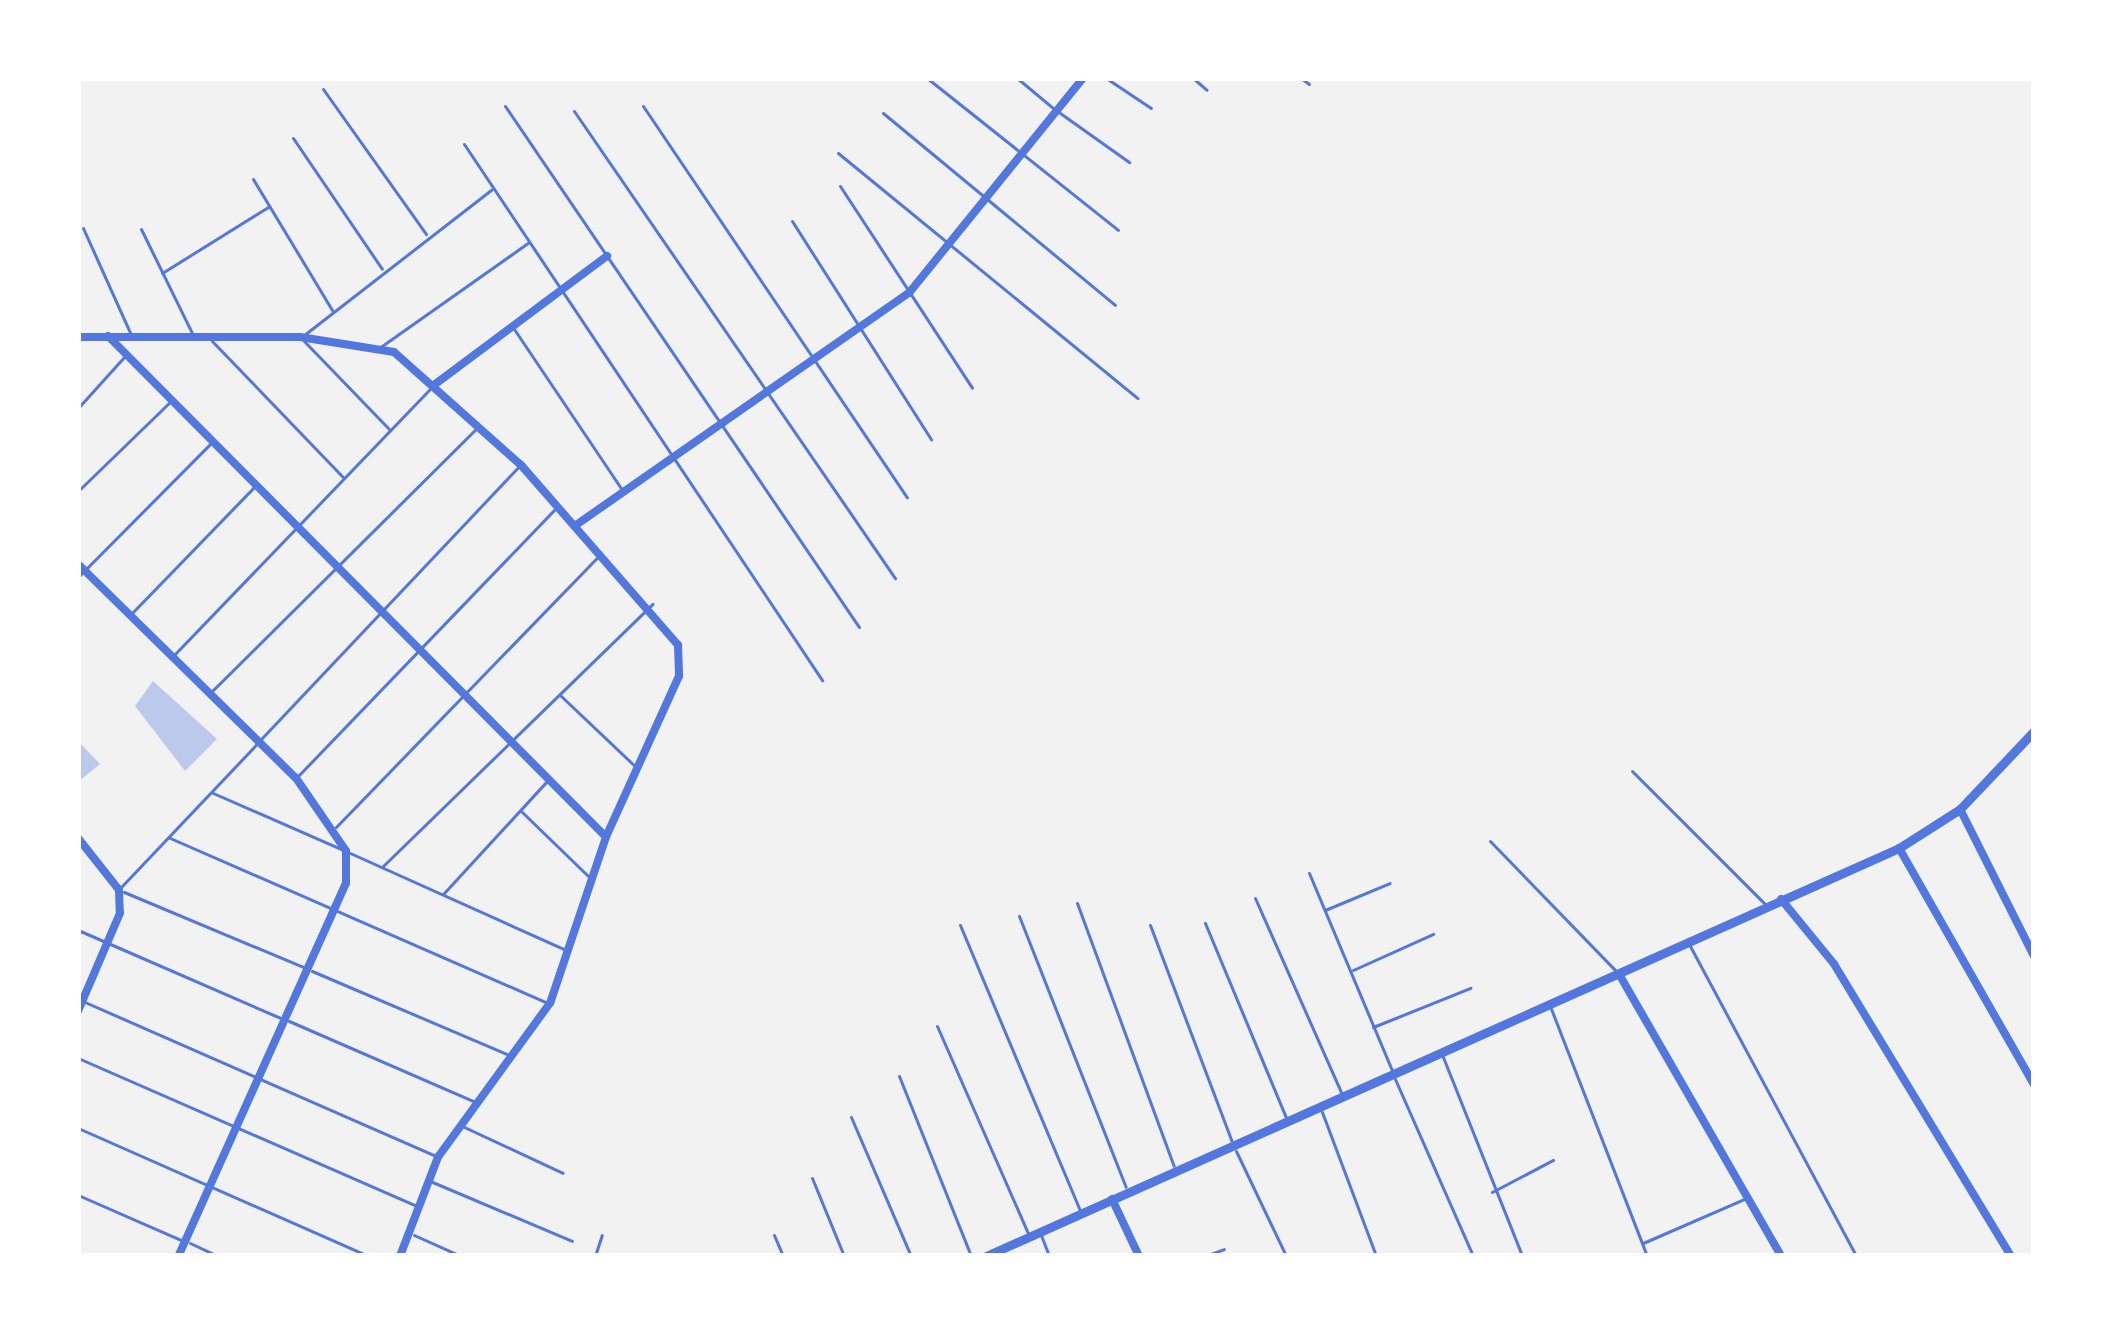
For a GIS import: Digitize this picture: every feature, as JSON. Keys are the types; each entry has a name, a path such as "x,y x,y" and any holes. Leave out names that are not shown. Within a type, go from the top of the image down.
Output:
{"street":[{"path":"575,524 674,459 817,352 909,293 989,201 1083,78"},
{"path":"434,385 608,256"},
{"path":"78,337 192,333 300,338 378,349 434,385 521,465 556,508 652,604 678,645 679,676 606,836 595,883 550,1004 438,1157 400,1256"},
{"path":"107,335 606,836"},
{"path":"80,570 296,778 346,851 334,910 178,1256"},
{"path":"986,1256 1899,848 1960,809 2034,731"},
{"path":"1960,809 2034,956"},
{"path":"78,838 119,890 107,943 80,1004"},
{"path":"1899,848 2034,1085"},
{"path":"1781,899 1834,964 2011,1256"},
{"path":"1619,974 1781,1256"},
{"path":"1112,1198 1139,1256"}],"lane":[{"path":"927,78 1118,230"},
{"path":"1017,78 1129,162"},
{"path":"1106,78 1151,108"},
{"path":"1193,78 1207,90"},
{"path":"1301,78 1309,84"},
{"path":"323,89 427,236"},
{"path":"506,106 859,627"},
{"path":"643,106 817,352 907,497"},
{"path":"574,111 895,578"},
{"path":"883,113 1115,304"},
{"path":"293,138 383,271"},
{"path":"464,144 822,680"},
{"path":"838,153 1137,398"},
{"path":"253,179 333,311"},
{"path":"840,186 972,388"},
{"path":"390,430 300,338 494,188"},
{"path":"162,273 269,206"},
{"path":"791,220 931,439"},
{"path":"83,229 131,335"},
{"path":"141,229 192,333"},
{"path":"378,349 530,242"},
{"path":"512,328 622,490"},
{"path":"207,335 344,478"},
{"path":"78,408 126,355"},
{"path":"172,657 434,385"},
{"path":"78,490 172,400"},
{"path":"209,694 479,426"},
{"path":"80,570 213,441"},
{"path":"514,1057 119,890 521,465"},
{"path":"130,616 256,485"},
{"path":"296,778 556,508"},
{"path":"335,829 602,553"},
{"path":"382,868 652,604"},
{"path":"560,695 637,768"},
{"path":"1632,771 1766,906"},
{"path":"442,894 549,779"},
{"path":"211,793 571,952"},
{"path":"520,811 595,883"},
{"path":"168,837 550,1004"},
{"path":"1490,841 1619,974"},
{"path":"1309,873 1473,1256"},
{"path":"1325,910 1390,884"},
{"path":"1255,898 1343,1097"},
{"path":"1077,904 1176,1171"},
{"path":"1019,916 1128,1193"},
{"path":"1205,922 1288,1121"},
{"path":"960,925 1081,1214"},
{"path":"1150,925 1233,1146 1286,1256"},
{"path":"78,930 478,1104"},
{"path":"1350,972 1433,934"},
{"path":"1687,940 1856,1256"},
{"path":"1373,1027 1470,988"},
{"path":"80,1004 438,1157"},
{"path":"1550,1004 1647,1256"},
{"path":"938,1026 1049,1256"},
{"path":"1442,1052 1492,1192 1522,1256"},
{"path":"78,1058 419,1207"},
{"path":"899,1076 971,1256"},
{"path":"1320,1107 1376,1256"},
{"path":"851,1117 910,1256"},
{"path":"462,1126 563,1173"},
{"path":"78,1128 368,1256"},
{"path":"1492,1192 1553,1160"},
{"path":"812,1178 844,1256"},
{"path":"429,1180 572,1241"},
{"path":"78,1195 218,1256"},
{"path":"1642,1244 1748,1197"},
{"path":"410,1234 461,1256"},
{"path":"595,1256 602,1235"},
{"path":"774,1235 783,1256"},
{"path":"1205,1256 1224,1249"}],"building":[{"path":"153,681 217,739 185,771 135,706"},
{"path":"78,741 100,764 78,782"}]}
